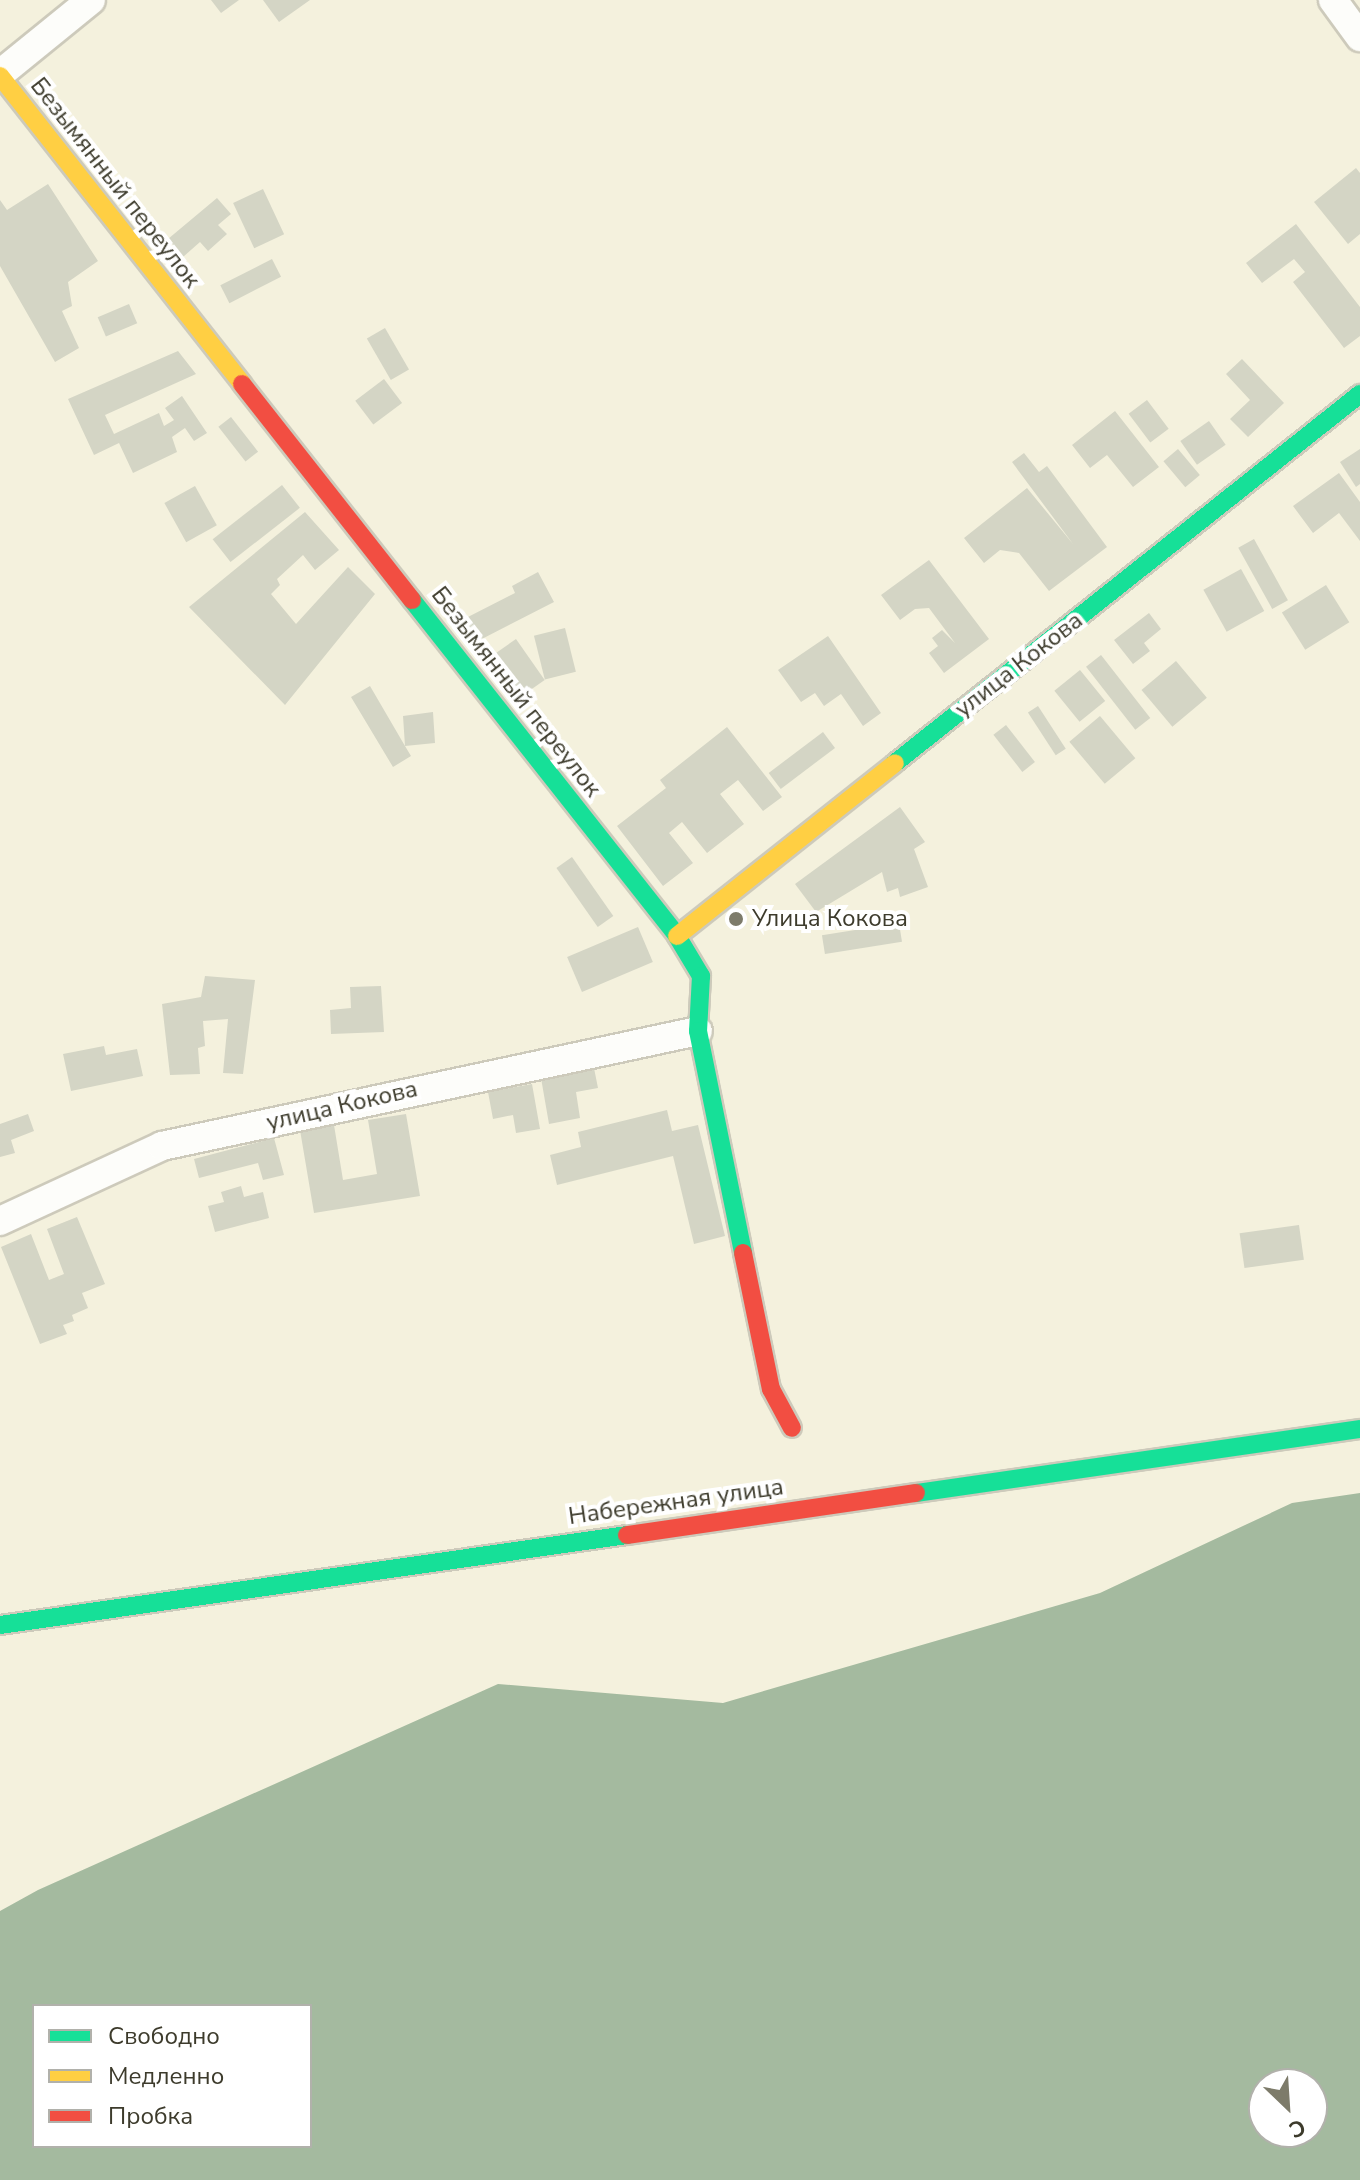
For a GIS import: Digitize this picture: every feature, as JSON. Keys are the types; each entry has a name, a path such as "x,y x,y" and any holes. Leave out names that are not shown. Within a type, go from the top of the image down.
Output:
{"street":[{"path":"0,75 91,0"},
{"path":"1333,0 1360,37"},
{"name":"Безымянный переулок","path":"0,75 677,936 701,976 698,1031 771,1389 792,1428"},
{"name":"улица Кокова","path":"677,936 1360,394"},
{"name":"улица Кокова","path":"0,1221 162,1146 698,1031"},
{"name":"Набережная улица","path":"0,1625 1360,1429"}],"shaded area":[{"path":"1360,1493 1360,2180 0,2180 0,1911 38,1890 498,1684 723,1703 1100,1593 1292,1503"}],"building":[{"path":"211,0 239,0 221,13"},
{"path":"263,0 310,0 279,22"},
{"path":"1356,168 1360,173 1360,234 1348,244 1314,202"},
{"path":"48,184 98,261 68,282 72,306 62,311 79,348 55,362 0,266 0,200 7,210"},
{"path":"263,189 284,234 254,248 233,203"},
{"path":"217,198 231,214 218,225 227,234 208,251 200,242 183,257 168,239"},
{"path":"1296,224 1360,307 1360,336 1344,348 1293,282 1305,272 1294,259 1262,283 1246,263"},
{"path":"272,259 281,277 229,303 220,285"},
{"path":"129,304 137,323 106,337 98,317"},
{"path":"385,328 409,370 391,380 367,338"},
{"path":"178,351 196,374 105,415 114,434 159,413 164,426 174,420 165,408 182,396 207,433 194,441 185,428 172,437 177,452 133,473 119,443 94,455 68,399"},
{"path":"1242,359 1284,403 1248,437 1230,419 1250,400 1226,374"},
{"path":"384,379 402,403 373,425 355,401"},
{"path":"1147,400 1169,429 1150,443 1129,414"},
{"path":"1115,411 1159,467 1133,487 1107,455 1090,468 1072,445"},
{"path":"231,417 258,452 245,462 218,427"},
{"path":"1209,421 1226,445 1197,465 1180,441"},
{"path":"1178,449 1200,475 1185,487 1163,461"},
{"path":"1360,449 1360,484 1356,487 1340,462"},
{"path":"1024,453 1039,472 1047,466 1107,547 1049,591 1019,553 1000,550 984,563 964,538 1027,488 1073,544 1012,462"},
{"path":"1339,473 1360,502 1360,541 1339,513 1313,533 1293,506"},
{"path":"282,485 300,508 231,562 213,539"},
{"path":"195,486 217,525 186,542 164,503"},
{"path":"305,512 339,550 315,570 303,555 277,579 280,585 271,594 296,624 348,567 375,594 285,705 189,607"},
{"path":"1254,539 1288,600 1272,609 1238,548"},
{"path":"929,560 989,639 944,673 929,653 938,646 932,638 942,630 955,643 929,608 915,609 900,620 881,595"},
{"path":"1241,569 1264,611 1227,632 1203,590"},
{"path":"538,572 554,602 476,642 464,619 515,593 512,586"},
{"path":"1326,585 1349,622 1305,650 1282,613"},
{"path":"1149,613 1161,629 1144,643 1150,651 1133,664 1114,640"},
{"path":"565,628 576,672 545,679 534,636"},
{"path":"828,636 881,713 863,726 841,694 824,706 815,693 801,702 778,670"},
{"path":"516,639 545,680 517,699 488,659"},
{"path":"1101,655 1150,718 1135,730 1086,667"},
{"path":"1176,661 1207,698 1172,727 1142,690"},
{"path":"1080,670 1105,701 1080,722 1054,691"},
{"path":"370,686 411,756 393,767 351,697"},
{"path":"1038,706 1066,749 1056,755 1028,713"},
{"path":"433,712 435,743 405,746 403,716"},
{"path":"1100,716 1135,758 1105,784 1069,742"},
{"path":"1006,725 1035,762 1022,772 993,735"},
{"path":"727,727 782,797 763,811 738,780 720,794 744,824 707,853 682,822 669,833 693,863 663,886 617,826 666,788 660,780"},
{"path":"823,732 835,748 781,789 769,773"},
{"path":"900,807 925,842 914,849 928,887 900,897 898,888 887,892 882,872 816,912 795,884"},
{"path":"572,857 613,916 598,927 556,868"},
{"path":"899,923 902,942 825,954 822,935"},
{"path":"638,927 653,962 582,992 567,957"},
{"path":"205,976 255,980 243,1074 223,1073 228,1019 203,1021 205,1046 198,1048 200,1074 170,1075 162,1004 201,997"},
{"path":"381,986 384,1032 331,1034 330,1010 351,1008 350,987"},
{"path":"104,1046 106,1055 137,1049 143,1076 71,1091 63,1054"},
{"path":"594,1068 598,1088 576,1092 580,1118 549,1124 541,1078"},
{"path":"532,1084 540,1129 516,1133 513,1115 493,1119 488,1092"},
{"path":"667,1110 672,1131 698,1125 725,1236 694,1244 673,1156 557,1185 550,1155 581,1147 578,1132"},
{"path":"28,1114 34,1131 11,1140 15,1153 0,1157 0,1124"},
{"path":"406,1114 420,1196 314,1213 300,1130 334,1125 343,1180 377,1174 368,1120"},
{"path":"274,1138 284,1175 263,1180 258,1163 199,1178 194,1159"},
{"path":"241,1186 244,1197 263,1192 269,1218 215,1232 208,1206 224,1202 221,1192"},
{"path":"77,1217 105,1284 82,1293 88,1308 72,1315 74,1321 63,1325 67,1334 40,1344 1,1247 31,1234 49,1280 64,1274 47,1229"},
{"path":"1299,1225 1304,1260 1244,1268 1240,1233"}],"traffic: fast":[{"path":"895,763 1360,394"},
{"path":"412,600 677,936 701,976 698,1031 743,1253"},
{"path":"916,1493 1360,1429"},
{"path":"0,1625 627,1535"}],"traffic: slow":[{"path":"0,76 242,384"},
{"path":"677,936 895,763"}],"traffic: jam":[{"path":"242,384 412,600"},
{"path":"743,1253 771,1389 792,1428"},
{"path":"627,1535 916,1493"}],"place":[{"name":"Улица Кокова","path":"736,919"}]}
